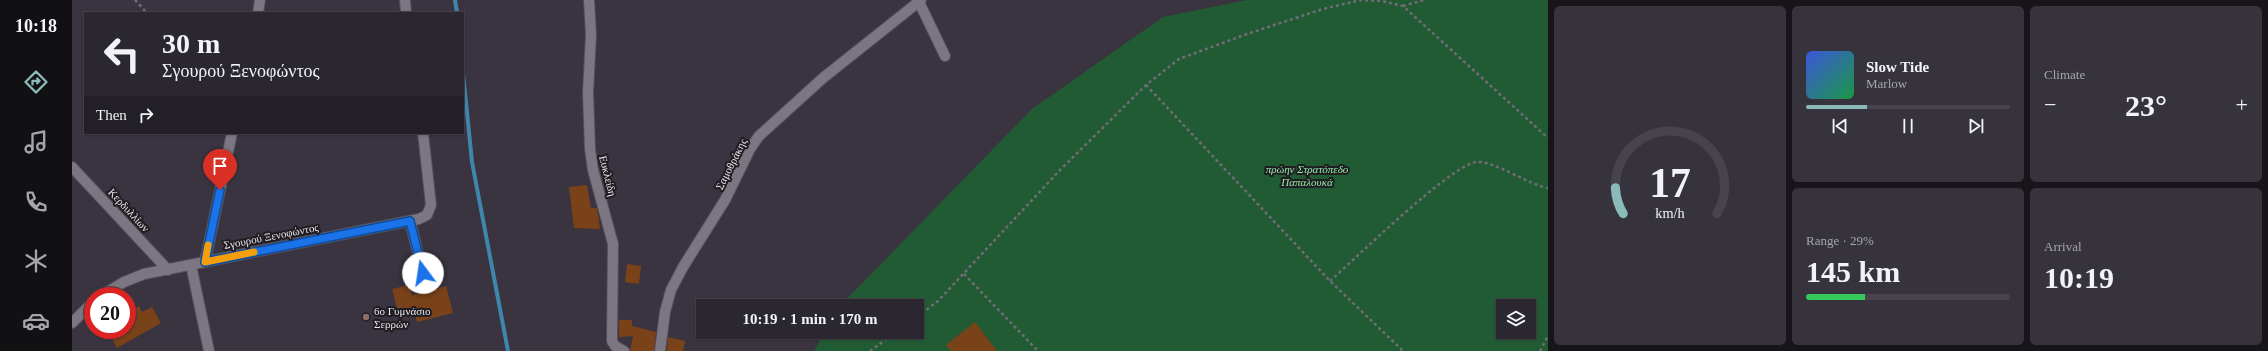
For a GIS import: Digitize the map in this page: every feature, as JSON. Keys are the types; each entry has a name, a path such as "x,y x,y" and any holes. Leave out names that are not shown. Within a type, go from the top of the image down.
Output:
{"street":[{"path":"258,12 260,0"},
{"path":"404,0 406,12"},
{"name":"Ευκλείδη","path":"589,0 591,35 588,93 590,149 593,170 613,244 612,341 615,346 624,351"},
{"path":"920,1 945,56"},
{"name":"Σαμοθράκης","path":"660,351 665,312 671,290 683,267 726,200 750,149 759,136 823,78 920,1"},
{"path":"205,262 232,134"},
{"name":"Σγουρού Ξενοφώντος","path":"117,287 133,278 410,221 427,215 431,205 423,134"},
{"name":"Κερδυλλίων","path":"72,167 168,270"},
{"path":"410,221 426,286"},
{"path":"191,265 208,351"},
{"path":"72,323 84,311"}],"path":[{"path":"135,0 146,12"},
{"path":"924,312 938,301 1061,169 1146,85 1179,60 1247,34 1323,9 1361,0 1382,1 1403,6 1548,138"},
{"path":"1403,6 1424,0"},
{"path":"1146,85 1330,281 1403,351"},
{"path":"1330,281 1432,190 1461,168 1477,162 1507,171 1539,186 1548,188"},
{"path":"964,274 1038,351"},
{"path":"1540,351 1548,336"},
{"path":"870,351 886,339"}],"green space":[{"name":"πρώην Στρατόπεδο Παπαλουκά","path":"1247,0 1548,0 1548,351 814,351 821,339 924,339 924,299 847,299 1032,109 1163,17"}],"building":[{"path":"587,185 591,208 597,208 600,229 574,228 569,187"},
{"path":"627,264 641,266 639,284 625,282"},
{"path":"409,285 412,295 446,286 453,313 417,322 415,315 400,319 392,289"},
{"path":"139,306 142,312 152,307 161,323 136,337 136,308"},
{"path":"619,320 632,320 632,326 656,332 654,351 630,351 633,336 619,337"},
{"path":"975,322 997,351 951,351 946,345"},
{"path":"668,337 685,341 683,351 667,351"},
{"path":"112,339 133,339 117,348"}],"waterway":[{"path":"455,0 457,12"},
{"path":"464,83 472,162 508,351"}],"slow traffic":[{"path":"208,245 205,262 254,252"}],"place":[{"name":"6ο Γυμνάσιο Σερρών","path":"366,317"}],"route":[{"path":"220,190 205,262 410,221 423,273"}]}
